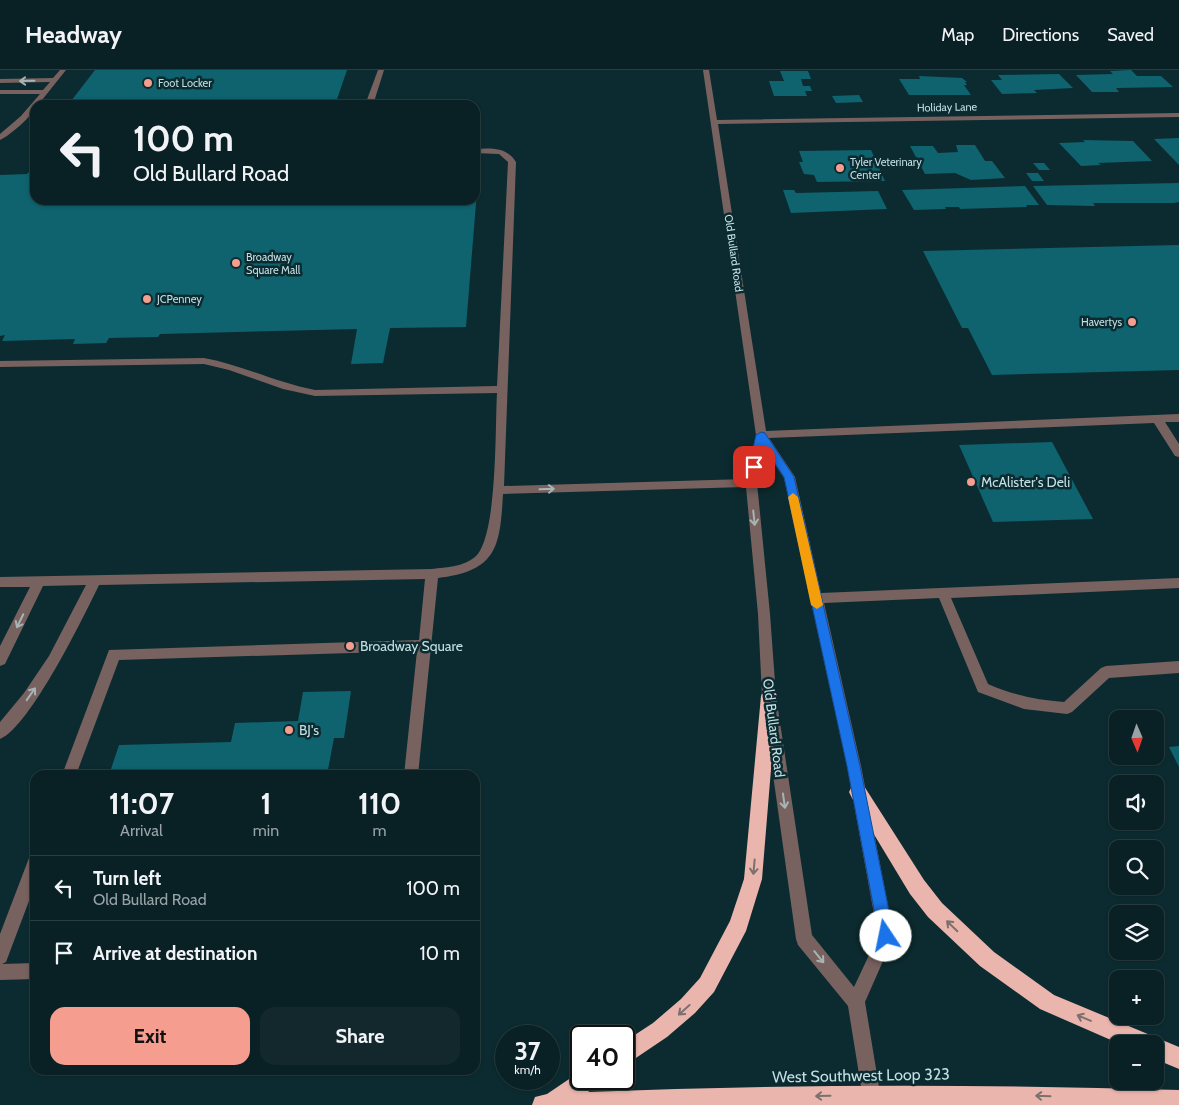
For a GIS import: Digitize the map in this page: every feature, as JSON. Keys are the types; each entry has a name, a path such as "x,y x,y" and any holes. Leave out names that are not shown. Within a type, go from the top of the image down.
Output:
{"highway":[{"path":"635,1047 660,1030 688,1006 707,985 722,960 739,924 753,879 769,696"},
{"path":"858,792 917,887 935,910 987,959 1048,1002 1124,1035"},
{"path":"1164,1052 1179,1058"},
{"path":"550,1105 572,1090"},
{"name":"West Southwest Loop 323","path":"543,1105 1041,1096 1179,1101"}],"street":[{"path":"39,100 63,70"},
{"path":"370,100 376,81 382,70"},
{"name":"Old Bullard Road","path":"706,70 761,435 751,483 764,614 769,696 804,939 856,1002 886,936 858,792 789,477 761,435"},
{"path":"0,81 55,80"},
{"path":"0,92 46,92"},
{"path":"0,138 20,122 30,110"},
{"name":"Holiday Lane","path":"715,122 1179,115"},
{"path":"0,582 432,574 465,569 485,556 494,539 498,490 512,162 509,156 501,152 480,151"},
{"path":"0,364 204,361 223,364 302,391 315,393 502,389"},
{"path":"761,435 1179,418"},
{"path":"1157,419 1179,453"},
{"path":"498,490 751,483"},
{"path":"412,770 432,574"},
{"path":"0,732 26,701 62,647 95,580"},
{"path":"0,660 39,581"},
{"path":"816,598 1179,583"},
{"path":"943,592 983,688 1010,700 1040,707 1067,708 1106,672 1179,667"},
{"path":"70,770 114,654 425,645"},
{"path":"0,956 30,877"},
{"path":"0,972 30,971"},
{"path":"856,1002 872,1100"}],"building":[{"path":"95,70 347,70 337,100 72,100"},
{"path":"1131,70 1137,76 1161,76 1173,87 1116,88 1119,92 1092,92 1076,75 1113,74 1110,71"},
{"path":"780,71 808,71 811,79 801,79 803,86 810,86 812,91 805,91 807,96 774,96 769,81 784,81"},
{"path":"1059,74 1073,88 1034,90 1037,93 1002,94 991,80 1002,80 998,75"},
{"path":"919,76 962,78 967,82 965,82 967,85 964,85 971,95 909,95 899,79 920,79"},
{"path":"859,95 863,102 836,103 832,96"},
{"path":"1179,138 1179,165 1154,139"},
{"path":"1083,140 1133,141 1152,161 1098,163 1101,165 1081,166 1059,143 1085,142"},
{"path":"956,145 975,145 985,161 992,161 1005,178 971,180 955,173 925,174 910,146 933,146 938,153 958,152"},
{"name":"Tyler Veterinary Center","path":"871,150 885,181 817,182 814,175 804,174 799,162 803,162 799,151"},
{"path":"1033,163 1044,163 1050,170 1039,170"},
{"name":"Broadway Square Mall","path":"30,171 30,205 476,205 466,327 390,328 383,363 351,364 357,329 160,334 158,337 109,338 106,343 73,344 75,339 2,341 5,335 0,336 0,175 27,174"},
{"path":"1026,173 1038,173 1044,181 1032,181"},
{"path":"1179,183 1179,202 1093,203 1095,206 1047,205 1033,186"},
{"path":"1025,186 1039,205 960,209 959,207 945,207 946,209 914,210 902,190"},
{"path":"783,190 794,190 796,193 878,191 887,209 791,213"},
{"path":"1179,245 1179,370 992,375 968,328 962,328 923,251"},
{"path":"1052,442 1093,519 993,522 959,445"},
{"name":"BJ's","path":"351,691 344,738 334,738 328,770 111,770 119,745 231,742 235,723 298,721 303,692"},
{"path":"1179,746 1179,767 1169,747"}],"slow traffic":[{"path":"793,497 817,605"}],"place":[{"name":"Foot Locker","path":"148,83"},
{"name":"Tyler Veterinary Center","path":"840,168"},
{"name":"Broadway Square Mall","path":"236,263"},
{"name":"JCPenney","path":"147,299"},
{"name":"Havertys","path":"1132,322"},
{"name":"McAlister's Deli","path":"971,482"},
{"name":"Broadway Square","path":"350,646"},
{"name":"BJ's","path":"289,730"}],"route":[{"path":"754,467 761,435 789,477 854,766 886,936"}]}
